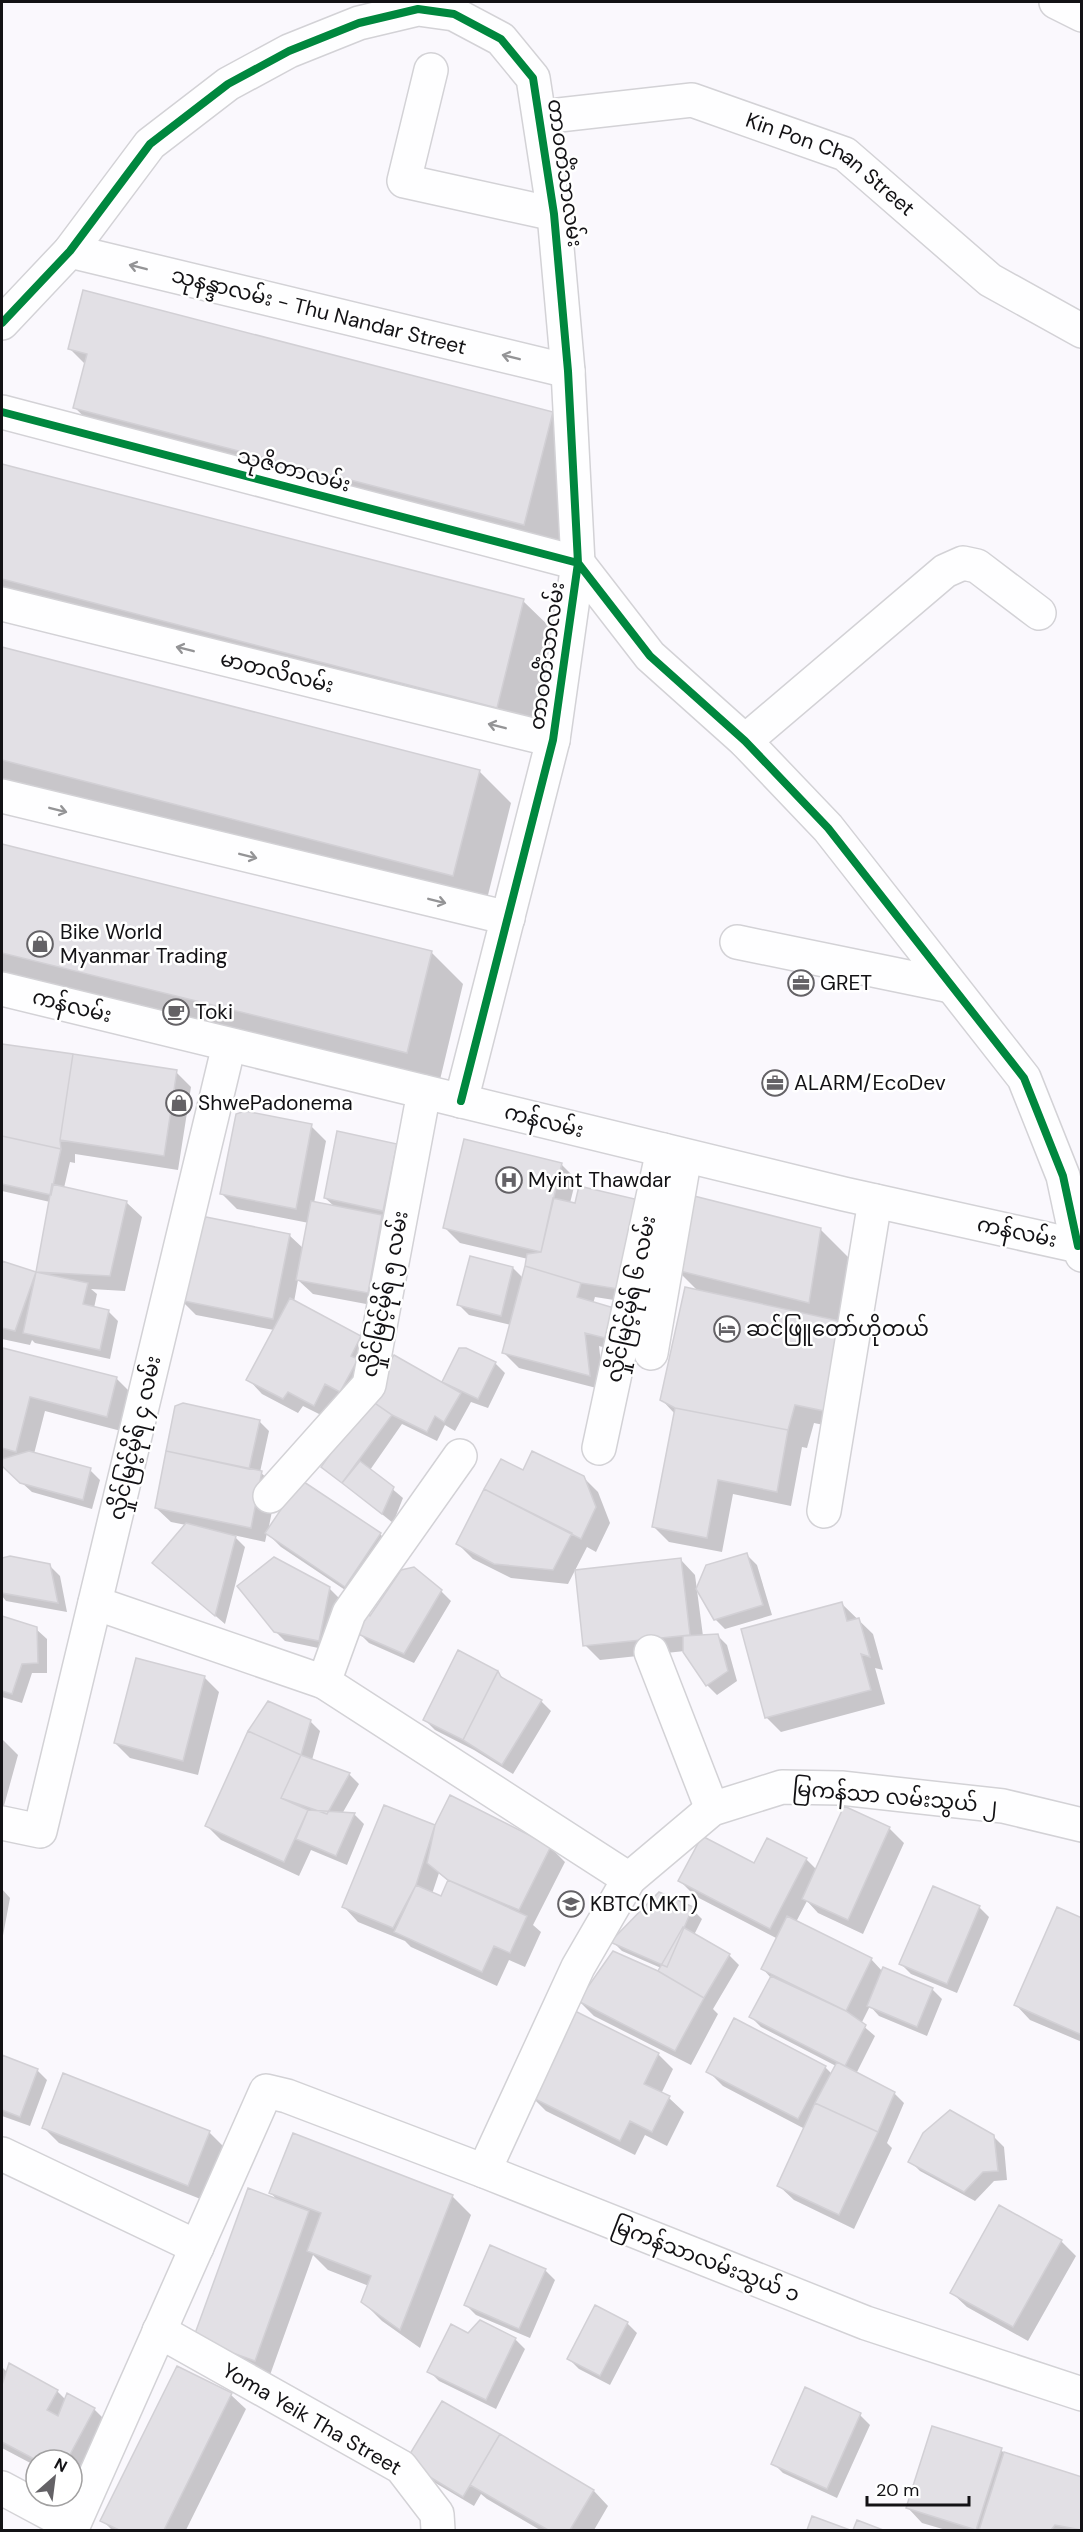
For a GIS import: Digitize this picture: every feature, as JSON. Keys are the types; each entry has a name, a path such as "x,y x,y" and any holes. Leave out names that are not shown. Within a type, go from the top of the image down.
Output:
{"street":[{"path":"1056,2 1082,15"},
{"name":"တာဝတိံသာလမ်း","path":"363,12 418,9 454,14 501,39 533,78 541,117 554,214 568,371 578,563 553,740 461,1101"},
{"path":"2,323 70,251 150,144 228,84 363,12"},
{"path":"431,70 404,181 554,214"},
{"name":"Kin Pon Chan Street","path":"541,117 692,100 845,154 990,280 1082,331"},
{"name":"သုနန္ဒာလမ်း - Thu Nandar Street","path":"70,251 568,371"},
{"name":"သုဇိတာလမ်း","path":"2,412 578,563"},
{"path":"745,741 945,571 963,562 977,566 1039,613"},
{"path":"578,563 650,656 745,741 828,828 1024,1078 1072,1169 1080,1250"},
{"name":"မာတလိလမ်း","path":"2,604 553,740"},
{"path":"2,796 508,918"},
{"path":"738,942 951,987"},
{"name":"ကန်လမ်း","path":"2,989 1080,1250"},
{"name":"လှိုင်မြင့်မိုရ် ၄ လမ်း","path":"2,1823 40,1831 229,1045"},
{"name":"လှိုင်မြင့်မိုရ် ၅ လမ်း","path":"270,1496 369,1385 424,1092"},
{"path":"651,1353 674,1153"},
{"name":"လှိုင်မြင့်မိုရ် ၆ လမ်း","path":"599,1448 674,1153"},
{"path":"824,1510 875,1201"},
{"path":"324,1682 349,1613 460,1456"},
{"path":"95,1603 324,1682 629,1880"},
{"path":"651,1652 712,1809"},
{"name":"မြကန်သာ လမ်းသွယ် ၂","path":"484,2171 578,1967 629,1880 712,1809 782,1787 841,1788 1003,1806 1082,1825"},
{"name":"မြကန်သာလမ်းသွယ် ၁","path":"197,2247 266,2091 287,2096 484,2171 866,2323 1082,2394"},
{"path":"2,2154 197,2247 73,2526 2,2488"},
{"name":"Yoma Yeik Tha Street","path":"159,2331 401,2466 437,2514 438,2530"}],"building":[{"path":"83,290 553,412 524,525 73,408 87,354 68,349"},
{"path":"2,464 524,599 497,708 2,579"},
{"path":"2,647 480,770 453,876 2,760"},
{"path":"2,844 432,951 407,1053 2,953"},
{"path":"2,1044 73,1054 60,1140 61,1149 2,1136"},
{"path":"73,1054 177,1070 164,1156 60,1140"},
{"path":"245,1111 312,1124 296,1209 220,1194 236,1114"},
{"path":"337,1131 397,1144 383,1211 324,1198"},
{"path":"2,1136 61,1149 51,1195 2,1184"},
{"path":"464,1139 562,1163 541,1252 443,1228"},
{"path":"52,1184 127,1201 110,1276 36,1272"},
{"path":"579,1186 639,1200 618,1289 581,1283 525,1266 527,1254 541,1252 553,1198 575,1203"},
{"path":"694,1196 821,1228 809,1303 676,1270"},
{"path":"311,1201 382,1215 368,1293 296,1280"},
{"path":"206,1217 290,1234 273,1319 179,1300 191,1239"},
{"path":"470,1256 513,1267 501,1316 457,1305"},
{"path":"2,1261 36,1272 15,1331 2,1328"},
{"path":"525,1266 581,1283 577,1297 614,1308 605,1338 585,1333 590,1376 502,1353"},
{"path":"36,1272 88,1283 83,1304 109,1310 100,1350 23,1333"},
{"path":"685,1287 849,1323 829,1412 795,1405 788,1430 675,1408 660,1400"},
{"path":"290,1298 361,1336 351,1356 358,1359 340,1392 325,1384 314,1406 288,1392 283,1399 246,1380"},
{"path":"3,1348 117,1377 107,1417 30,1397 16,1452 2,1448"},
{"path":"459,1348 466,1348 496,1362 478,1399 442,1382"},
{"path":"394,1355 461,1393 444,1422 435,1416 427,1432 392,1415 369,1399"},
{"path":"369,1399 392,1415 342,1483 321,1467"},
{"path":"183,1403 260,1420 249,1469 166,1451 175,1406"},
{"path":"675,1408 788,1430 777,1492 718,1480 707,1538 652,1527"},
{"path":"29,1451 91,1468 83,1500 20,1483 2,1466 2,1459"},
{"path":"166,1451 262,1471 251,1528 155,1508"},
{"path":"532,1451 584,1476 596,1507 581,1539 484,1489 501,1459 523,1470"},
{"path":"360,1461 394,1487 382,1514 342,1483"},
{"path":"301,1480 381,1533 345,1587 265,1533"},
{"path":"484,1489 572,1533 553,1570 494,1564 456,1544"},
{"path":"186,1523 236,1536 215,1616 152,1563"},
{"path":"747,1553 763,1605 714,1620 696,1589 706,1565"},
{"path":"10,1556 50,1564 58,1603 2,1593 2,1558"},
{"path":"274,1557 330,1587 319,1641 274,1632 237,1586"},
{"path":"681,1558 690,1635 583,1646 575,1570"},
{"path":"414,1567 442,1590 404,1654 358,1634 361,1609 370,1616 401,1570"},
{"path":"842,1602 847,1621 859,1618 870,1657 861,1654 871,1690 765,1718 741,1629"},
{"path":"2,1616 37,1627 38,1663 22,1664 12,1694 2,1691"},
{"path":"718,1634 728,1671 706,1686 683,1652 683,1636"},
{"path":"458,1650 498,1671 463,1740 423,1720"},
{"path":"136,1658 205,1676 183,1761 114,1743"},
{"path":"498,1671 501,1677 542,1700 502,1765 463,1740"},
{"path":"268,1701 311,1720 301,1755 248,1731"},
{"path":"248,1731 301,1755 281,1798 308,1810 284,1862 205,1826"},
{"path":"301,1755 350,1773 327,1814 281,1798"},
{"path":"450,1795 551,1846 519,1910 448,1880 427,1863 435,1825"},
{"path":"384,1805 435,1825 416,1885 393,1928 342,1907"},
{"path":"844,1806 890,1827 848,1920 802,1899"},
{"path":"308,1810 355,1813 336,1856 296,1839"},
{"path":"702,1836 754,1863 767,1838 807,1858 770,1929 678,1881"},
{"path":"448,1880 527,1916 510,1953 494,1946 482,1972 394,1932 416,1885 441,1896"},
{"path":"933,1886 980,1906 947,1984 899,1964"},
{"path":"659,1892 693,1907 667,1967 610,1942"},
{"path":"1057,1907 1082,1918 1082,2035 1014,2005"},
{"path":"787,1916 872,1958 846,2011 761,1969"},
{"path":"683,1927 730,1954 704,1998 658,1971"},
{"path":"613,1951 658,1971 704,1998 675,2051 578,2001"},
{"path":"883,1967 933,1988 917,2027 867,2006"},
{"path":"771,1976 846,2011 866,2025 845,2066 749,2017"},
{"path":"573,2010 659,2053 644,2084 670,2096 652,2132 630,2121 620,2141 529,2096"},
{"path":"734,2018 826,2066 798,2119 706,2072"},
{"path":"2,2055 38,2069 20,2117 2,2110"},
{"path":"837,2062 895,2092 878,2132 815,2103"},
{"path":"63,2073 210,2131 188,2186 42,2128"},
{"path":"815,2103 878,2132 839,2215 777,2186"},
{"path":"950,2110 994,2135 998,2171 983,2172 964,2192 908,2162 923,2133"},
{"path":"293,2133 453,2195 400,2330 361,2302 371,2276 307,2251 321,2213 269,2193"},
{"path":"248,2188 309,2211 255,2361 193,2339"},
{"path":"999,2205 1062,2240 1013,2327 950,2293"},
{"path":"490,2245 546,2269 519,2329 464,2305"},
{"path":"595,2305 628,2322 600,2376 567,2359"},
{"path":"480,2320 516,2338 486,2400 427,2372 451,2324 468,2333"},
{"path":"9,2363 58,2390 47,2410 58,2416 67,2393 95,2408 73,2448 24,2448 24,2454 2,2442 2,2385"},
{"path":"177,2366 232,2393 164,2530 119,2530 100,2521"},
{"path":"805,2387 861,2413 827,2489 771,2464"},
{"path":"442,2401 500,2434 463,2497 405,2462"},
{"path":"932,2426 1002,2448 976,2530 906,2508"},
{"path":"500,2434 594,2490 570,2530 548,2530 470,2485"},
{"path":"1004,2452 1082,2477 1082,2530 1055,2525 1051,2530 979,2530"},
{"path":"812,2516 850,2530 807,2530"},
{"path":"857,2520 883,2530 853,2530"}],"cycle path":[{"path":"2,323 70,251 150,144 228,84 289,51 359,23 418,9 454,14 501,39 533,78 554,214 568,371 578,563 553,740 461,1101"},
{"path":"2,412 578,563 650,656 745,741 828,828 1024,1078 1063,1176 1078,1246"}],"place":[{"name":"Bike World Myanmar Trading","path":"40,944"},
{"name":"GRET","path":"801,983"},
{"name":"Toki","path":"176,1012"},
{"name":"ALARM/EcoDev","path":"775,1083"},
{"name":"ShwePadonema","path":"179,1103"},
{"name":"Myint Thawdar","path":"509,1180"},
{"name":"ဆင်ဖြူတော်ဟိုတယ်","path":"727,1329"},
{"name":"KBTC(MKT)","path":"571,1904"}]}
